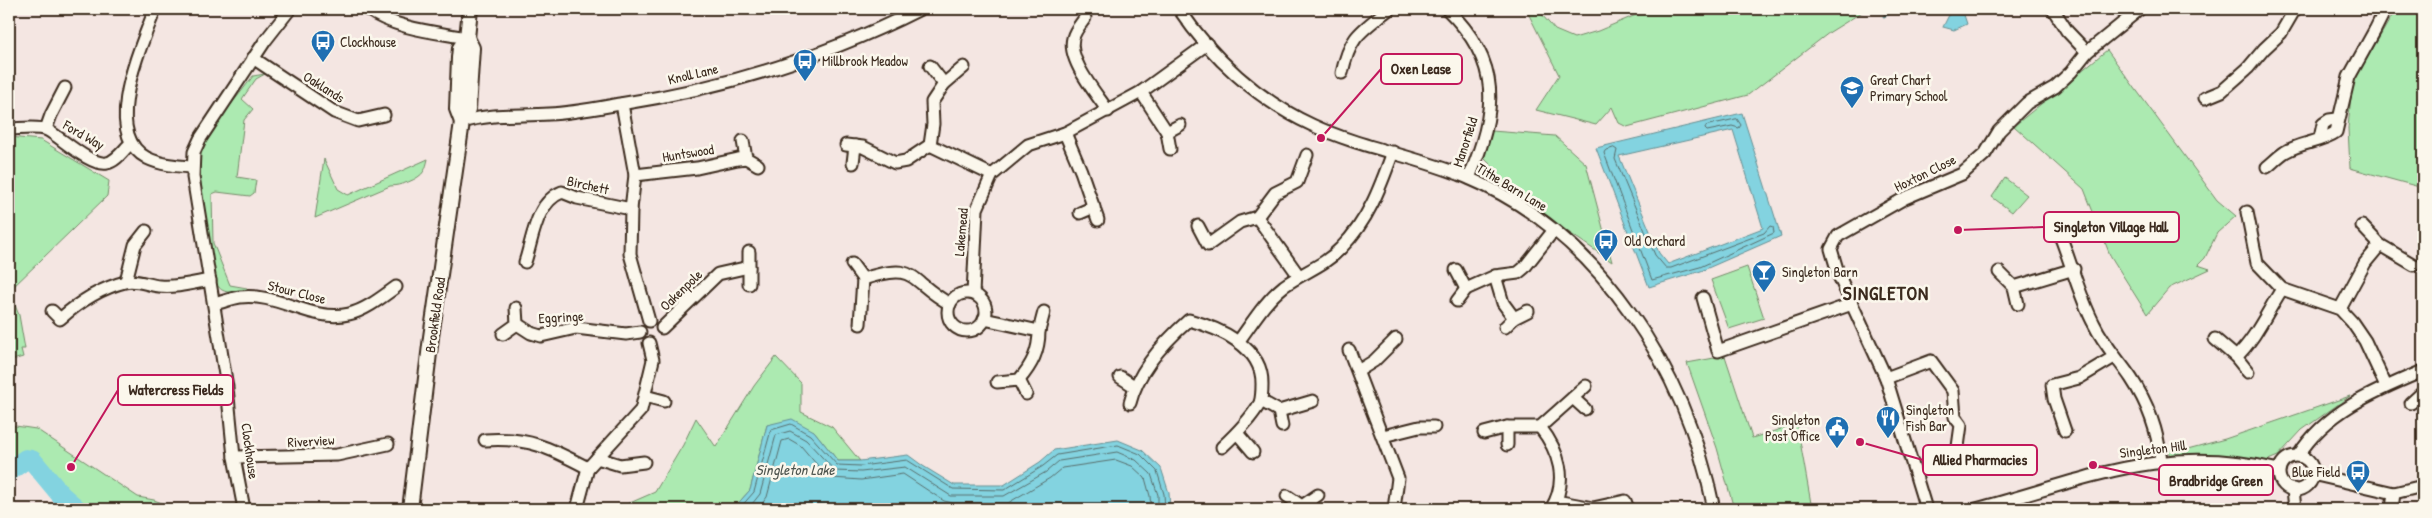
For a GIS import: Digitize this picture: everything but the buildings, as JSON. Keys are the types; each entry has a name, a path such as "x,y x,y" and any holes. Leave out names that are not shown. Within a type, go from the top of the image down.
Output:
{"main road":[{"name":"Brookfield Road","path":"410,509 431,337 462,122 468,109 472,48 467,38 470,9"}],"street":[{"path":"155,9 130,82 126,115 127,133 131,143 146,157 160,163 192,167"},
{"name":"Clockhouse","path":"244,509 234,456 227,387 192,167 194,152 200,138 253,58 290,9"},
{"path":"367,9 389,20 420,30 467,38"},
{"name":"Knoll Lane","path":"462,122 483,116 551,114 622,104 729,80 806,58 836,47 920,9"},
{"name":"Tithe Barn Lane","path":"1179,9 1207,44 1251,87 1291,113 1312,125 1469,178 1514,202 1554,230 1589,262 1645,330 1660,357 1689,425 1710,489 1714,509"},
{"path":"1342,73 1347,50 1359,33 1389,9"},
{"name":"Manorfield","path":"1447,9 1464,25 1476,44 1486,69 1490,88 1489,121 1469,178"},
{"path":"2053,9 2067,31 2087,52"},
{"name":"Hoxton Close","path":"1926,509 1886,378 1839,276 1831,249 1838,236 1905,198 1962,174 1985,154 1999,131 2027,103 2055,88 2087,52 2140,9"},
{"path":"2206,98 2222,91 2248,68 2281,33 2295,9"},
{"path":"2268,167 2286,152 2320,138 2328,138 2336,132 2339,125 2337,119 2349,77 2375,30 2382,14 2382,9"},
{"path":"1085,18 1073,36 1071,47 1076,63 1108,111"},
{"name":"Lakemead","path":"973,294 977,209 992,175 1028,145 1065,133 1142,92 1207,44"},
{"name":"Oaklands","path":"253,58 334,112 358,121 384,115"},
{"path":"930,66 944,84"},
{"path":"853,163 850,146 863,147 895,162 906,161 930,145 933,124 932,102 944,84 964,67"},
{"name":"Ford Way","path":"46,129 65,88"},
{"path":"1142,92 1167,132 1170,149"},
{"path":"622,104 635,175 631,209 630,254 649,321"},
{"path":"1167,132 1180,125"},
{"name":"Ford Way","path":"9,129 46,129 86,156 108,163 115,159 131,143"},
{"path":"1065,133 1098,220"},
{"path":"743,141 746,158 758,165"},
{"path":"930,145 992,175"},
{"path":"1238,342 1274,295 1299,276 1323,265 1359,227 1379,192 1393,152"},
{"path":"1198,226 1208,245 1240,222 1257,217 1275,193 1297,182 1306,154"},
{"name":"Huntswood","path":"635,175 697,168 746,158"},
{"name":"Birchett","path":"525,262 543,207 553,195 562,192 577,198 631,209"},
{"path":"1080,213 1094,207"},
{"path":"2247,212 2257,263 2282,289 2340,309 2365,341 2386,386"},
{"path":"1257,217 1299,276"},
{"path":"2362,226 2380,244 2414,265"},
{"path":"1457,301 1466,289 1495,276 1518,273 1554,230"},
{"path":"126,281 135,245 146,231"},
{"path":"2062,238 2087,310 2104,343 2131,378 2147,409 2158,438 2161,461"},
{"path":"2340,309 2365,263 2380,244"},
{"path":"749,252 749,284"},
{"path":"852,264 863,279 860,324"},
{"name":"Oakenpole","path":"662,328 718,274 749,267"},
{"path":"2014,287 2074,269"},
{"path":"1456,270 1466,289"},
{"path":"863,279 888,271 908,272 931,293 950,304"},
{"path":"1999,272 2014,287 2018,304"},
{"path":"1495,276 1503,303 1514,318"},
{"path":"52,311 60,319 90,297 126,281 159,286 180,286 210,280"},
{"name":"Stour Close","path":"214,304 240,297 252,297 306,310 319,316 336,316 354,312 396,287"},
{"path":"2236,357 2254,336 2262,319 2282,289"},
{"path":"973,294 984,304 984,319 980,326 972,330 963,331 955,327 950,321 948,312 950,304 955,297 973,294"},
{"path":"1703,298 1718,351 1852,304"},
{"path":"503,334 517,324 516,308"},
{"path":"1179,311 1189,320 1210,325 1238,342 1257,359 1262,377 1261,401 1237,434 1222,447"},
{"path":"1505,328 1514,318 1528,311"},
{"path":"997,382 1019,380 1031,367 1036,354 1044,312"},
{"path":"984,319 1039,331"},
{"path":"1130,403 1134,386 1166,340 1189,320"},
{"path":"649,321 658,323 662,328 660,339 650,343 643,340 640,332 642,325 649,321"},
{"name":"Eggringe","path":"517,324 531,333 542,336 576,328 626,334 640,332"},
{"path":"1358,372 1374,361 1396,339"},
{"path":"2215,339 2236,357 2248,372"},
{"path":"577,509 588,468 637,417 645,396 653,360 650,343"},
{"path":"1349,350 1398,478 1394,509"},
{"path":"2065,431 2054,399 2052,385 2079,378 2114,357"},
{"path":"1886,378 1931,361 1953,391 1955,417 1962,425 1956,461"},
{"path":"2298,456 2309,439 2324,424 2350,405 2386,386 2423,371"},
{"path":"1120,377 1134,386"},
{"path":"1019,380 1026,394"},
{"path":"1484,433 1507,427 1540,427 1586,386"},
{"path":"2411,403 2423,392"},
{"path":"645,396 664,401"},
{"path":"1573,398 1585,409"},
{"path":"1261,401 1279,410 1313,401"},
{"path":"1279,410 1282,426"},
{"path":"1383,436 1419,427 1434,427"},
{"path":"1507,427 1507,445"},
{"path":"1540,427 1552,443 1558,458 1560,482 1554,505 1592,508 1625,501 1628,509"},
{"path":"1237,434 1253,452"},
{"path":"485,440 501,438 541,444 588,468"},
{"name":"Riverview","path":"234,456 337,455 388,444"},
{"path":"2298,456 2310,464 2312,474 2308,484 2299,489 2293,489 2284,485 2279,470 2288,458 2298,456"},
{"path":"597,458 620,465 644,462"},
{"name":"Singleton Hill","path":"1976,509 2109,470 2161,461 2227,460 2279,470"},
{"path":"2312,474 2394,492 2423,486"},
{"path":"2293,489 2295,509"},
{"path":"2392,509 2394,492"},
{"path":"1287,496 1302,508 1318,495"}],"green space":[{"path":"1526,9 1537,9 1555,30 1574,38 1598,31 1650,9 1867,9 1830,32 1748,95 1627,127 1619,123 1612,107 1596,125 1536,110 1559,75"},
{"path":"2396,9 2423,9 2423,188 2350,168 2348,128 2352,84"},
{"path":"2107,50 2217,200 2236,216 2217,233 2205,258 2198,265 2210,269 2169,288 2147,314 2110,255 2084,189 2014,126"},
{"path":"265,74 256,79 242,99 253,109 244,120 237,177 256,180 254,193 250,196 217,192 212,194 213,243 230,285 247,288 244,292 228,292 218,287 216,283 202,196 200,178 201,153 210,134 253,76"},
{"path":"1492,131 1555,136 1586,164 1612,262 1497,183 1491,165 1483,157"},
{"path":"9,137 41,140 109,181 107,196 9,291"},
{"path":"324,159 338,189 348,195 428,159 424,171 413,180 390,186 315,218"},
{"path":"2005,178 2027,195 2012,212 1992,197"},
{"path":"1747,267 1764,318 1729,329 1711,280"},
{"path":"9,291 19,315 25,349 21,349 23,357 9,361"},
{"path":"1725,356 1752,438 1797,424 1812,509 1734,509 1717,448 1687,363"},
{"path":"776,357 801,383 801,412 832,427 860,461 838,461 814,431 767,425 750,490 733,509 621,509 623,506 655,492 683,445 696,418 716,447 754,386"},
{"path":"2350,396 2302,430 2278,456 2266,461 2179,457 2170,455 2167,450 2180,451 2225,439"},
{"path":"9,425 36,429 138,497 154,500 178,509 89,509 69,497 44,462 36,456 28,453 19,454 9,461"}],"water":[{"path":"1950,13 1964,15 1967,24 1954,30 1943,27"},
{"path":"1742,113 1781,236 1701,271 1649,287 1596,148","holes":["1733,130 1763,228 1668,264 1659,253 1619,156"]},
{"name":"Singleton Lake","path":"792,419 814,431 838,461 860,461 908,455 954,485 1004,485 1040,462 1054,450 1118,440 1142,450 1161,468 1169,493 1170,509 733,509 750,490 767,425"}],"waterway":[{"path":"1884,16 1896,9"},
{"path":"9,471 26,459 32,460 61,495 77,509"}],"place":[{"name":"Clockhouse","path":"323,63"},
{"name":"Millbrook Meadow","path":"805,82"},
{"name":"Great Chart Primary School","path":"1852,109"},
{"name":"Oxen Lease","path":"1321,138"},
{"name":"Singleton Village Hall","path":"1958,230"},
{"name":"Old Orchard","path":"1606,262"},
{"name":"Singleton Barn","path":"1764,293"},
{"name":"Singleton Fish Bar","path":"1888,439"},
{"name":"Allied Pharmacies","path":"1860,442"},
{"name":"Singleton Post Office","path":"1837,449"},
{"name":"Bradbridge Green","path":"2093,465"},
{"name":"Watercress Fields","path":"71,467"},
{"name":"Blue Field","path":"2358,493"}],"district":[{"name":"SINGLETON","path":"1886,293"}]}
